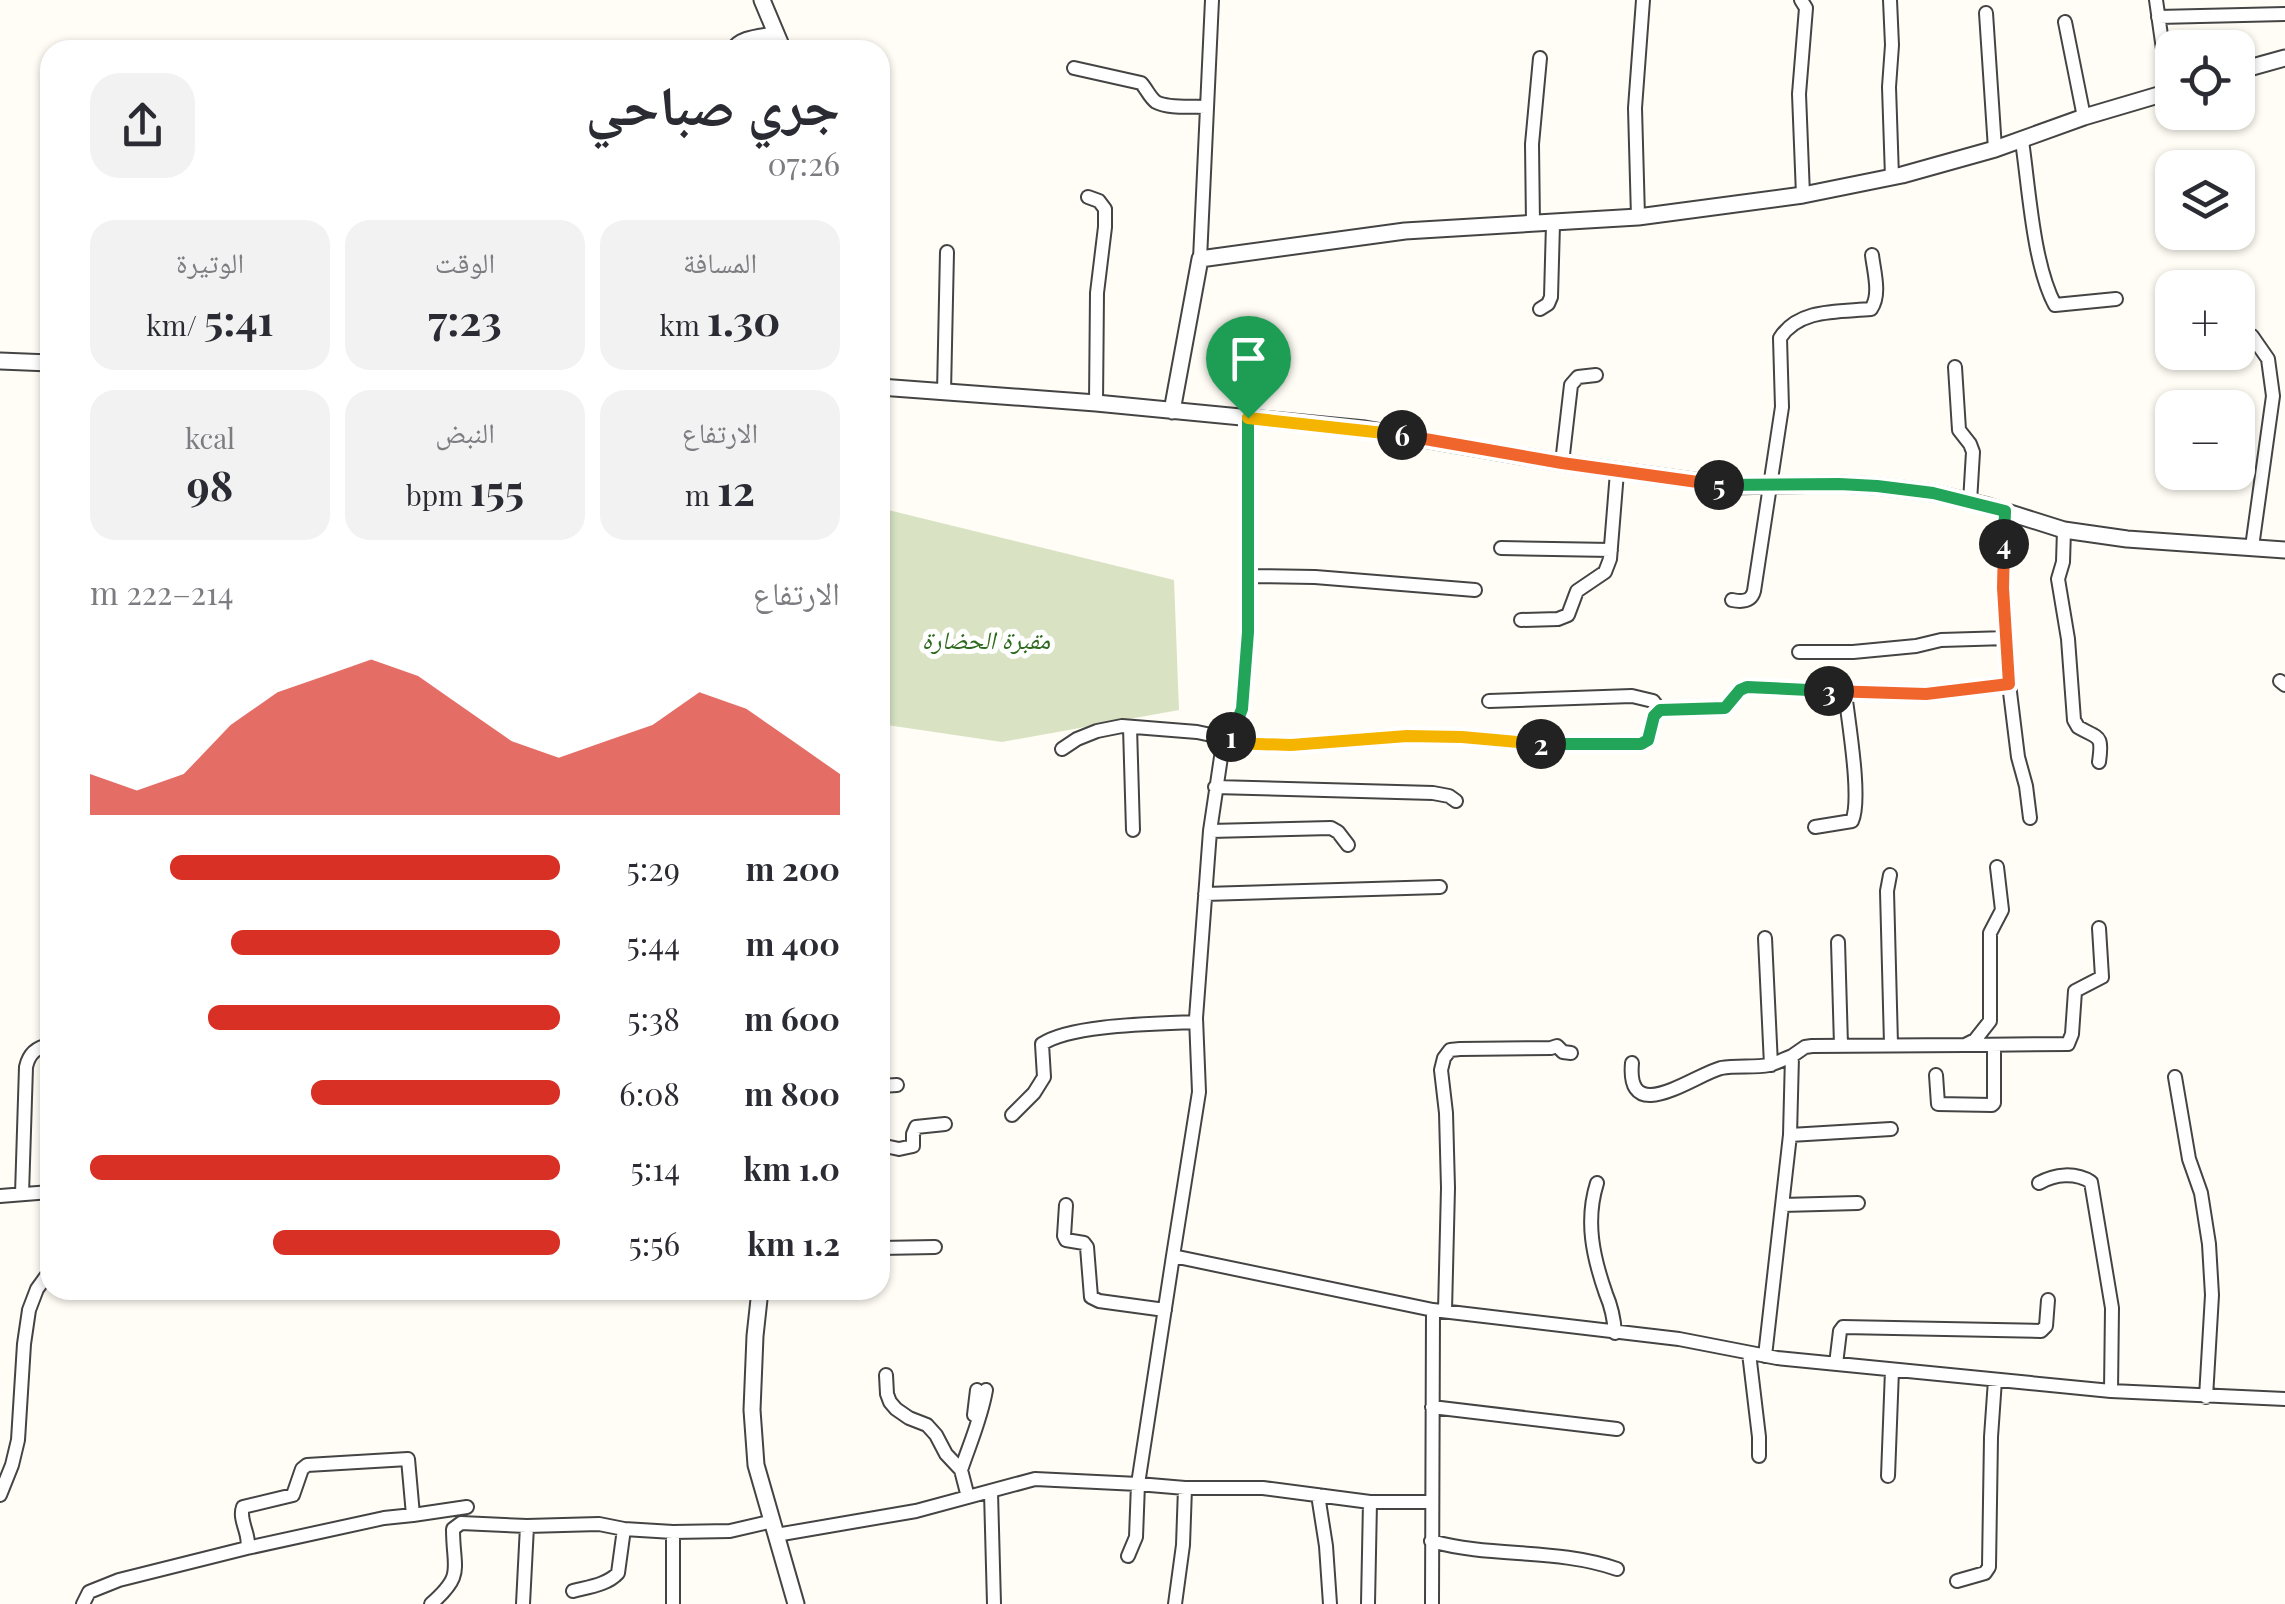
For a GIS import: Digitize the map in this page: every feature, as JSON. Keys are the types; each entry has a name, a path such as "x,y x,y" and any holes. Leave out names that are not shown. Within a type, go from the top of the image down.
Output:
{"street":[{"path":"762,0 779,40"},
{"path":"1172,411 1200,259 1212,0"},
{"path":"1638,217 1635,93 1643,0"},
{"path":"1801,0 1806,8 1799,94 1803,194"},
{"path":"1890,0 1892,177"},
{"path":"2156,0 2160,30"},
{"path":"1986,13 1995,149"},
{"path":"2158,17 2285,14"},
{"path":"2066,22 2084,117"},
{"path":"741,40 776,33"},
{"path":"1533,224 1532,144 1540,58"},
{"path":"2255,66 2285,58"},
{"path":"1074,68 1141,83 1159,104 1206,107"},
{"path":"1200,259 1405,231 1638,217 1803,194 1892,177 1995,149 2155,97"},
{"path":"2022,141 2035,235 2055,305 2116,299"},
{"path":"1088,197 1104,209 1106,227 1097,294 1096,403"},
{"path":"1540,310 1552,297 1553,224"},
{"path":"944,392 947,252"},
{"path":"1732,600 1744,601 1753,595 1782,407 1780,338 1804,317 1871,310 1876,296 1872,255"},
{"path":"2252,547 2272,396 2268,359 2255,340"},
{"path":"0,361 40,363"},
{"path":"1955,367 1959,430 1972,452 1970,502"},
{"path":"1562,463 1571,385 1578,377 1596,375"},
{"path":"890,388 1365,429 1617,472 1729,486 1877,486 1933,493 2064,530 2128,540 2285,550"},
{"path":"1128,1556 1136,1537 1138,1484 1198,1092 1196,1022 1215,787 1221,757 1244,703 1248,632 1248,418"},
{"path":"1521,620 1568,615 1577,591 1605,572 1611,550 1617,472"},
{"path":"2005,511 2003,588 2009,684 2030,818"},
{"path":"2064,530 2058,579 2068,639 2074,720 2078,727 2098,736 2099,762"},
{"path":"1501,548 1611,550"},
{"path":"1248,576 1315,577 1475,590"},
{"path":"1799,652 1853,652 1941,640 2007,638"},
{"path":"1062,750 1077,739 1114,727 1207,734 1228,743 1291,745 1407,736 1541,744 1638,744 1648,740 1654,716 1660,710 1725,708 1747,687 1926,694 2009,684"},
{"path":"1815,826 1852,821 1855,817 1845,692"},
{"path":"1489,701 1632,696 1653,701 1660,710"},
{"path":"1130,727 1133,830"},
{"path":"1215,787 1433,793 1456,800"},
{"path":"1210,831 1330,828 1348,845"},
{"path":"1965,1044 1975,1040 1990,1022 1990,933 2002,910 1997,867"},
{"path":"1890,875 1886,891 1891,1044"},
{"path":"1205,894 1440,888"},
{"path":"1632,1064 1633,1086 1640,1094 1646,1094 1669,1091 1722,1068 1771,1065 1805,1047 2068,1044 2075,991 2102,976 2099,928"},
{"path":"1764,938 1771,1065"},
{"path":"1838,942 1841,1045"},
{"path":"1012,1114 1044,1077 1040,1051 1050,1039 1101,1028 1196,1022"},
{"path":"1936,1075 1938,1104 1992,1105 1994,1045"},
{"path":"1432,1604 1432,1407 1448,1188 1441,1070 1444,1058 1450,1050 1557,1046 1571,1053"},
{"path":"22,1194 27,1062 40,1047"},
{"path":"1765,1356 1790,1135 1792,1056"},
{"path":"2175,1078 2208,1244 2212,1296 2206,1396"},
{"path":"890,1086 897,1086"},
{"path":"890,1147 913,1146 916,1127 945,1124"},
{"path":"1790,1135 1891,1130"},
{"path":"2039,1184 2049,1177 2074,1175 2091,1182 2112,1308 2111,1392"},
{"path":"1597,1183 1590,1231 1612,1306 1615,1333"},
{"path":"0,1196 40,1193"},
{"path":"1782,1205 1858,1202"},
{"path":"1066,1205 1064,1236 1087,1246 1091,1298 1164,1310"},
{"path":"890,1248 935,1247"},
{"path":"1173,1256 1439,1311 1679,1340 1765,1356 2111,1392 2285,1399"},
{"path":"0,1495 18,1440 24,1344 30,1310 40,1285"},
{"path":"759,1300 752,1410 756,1465 796,1604"},
{"path":"1836,1364 1840,1331 1844,1327 2041,1330 2046,1326 2048,1300"},
{"path":"1750,1353 1759,1456"},
{"path":"1888,1476 1892,1370"},
{"path":"886,1375 890,1402 896,1410 927,1425 936,1435 961,1470 968,1497"},
{"path":"1957,1581 1985,1573 1989,1567 1996,1380"},
{"path":"961,1470 981,1420 982,1390"},
{"path":"1432,1407 1617,1429"},
{"path":"248,1548 241,1512 244,1507 291,1497 307,1465 408,1459 413,1515"},
{"path":"431,1604 450,1588 456,1571 454,1529 460,1524 599,1524 673,1532 774,1528 899,1515 1035,1479 1185,1488 1263,1488 1370,1502 1432,1502"},
{"path":"1175,1604 1185,1488"},
{"path":"991,1492 994,1604"},
{"path":"1318,1494 1330,1604"},
{"path":"1368,1604 1370,1502"},
{"path":"83,1604 89,1592 119,1580 384,1518 466,1508"},
{"path":"523,1604 527,1526"},
{"path":"573,1591 614,1578 624,1529"},
{"path":"672,1604 673,1532"},
{"path":"1431,1541 1580,1559 1617,1569"}],"green space":[{"name":"مقبرة الحضارة","path":"890,510 1174,580 1179,710 1002,742 890,725"}],"route":[{"path":"1248,418 1365,429 1617,472 1729,486 1877,486 1933,493 2005,511 2003,588 2009,684 1926,694 1745,687 1725,708 1656,712 1644,744 1541,744 1407,736 1291,745 1228,743 1241,714 1245,688 1248,418"}]}
